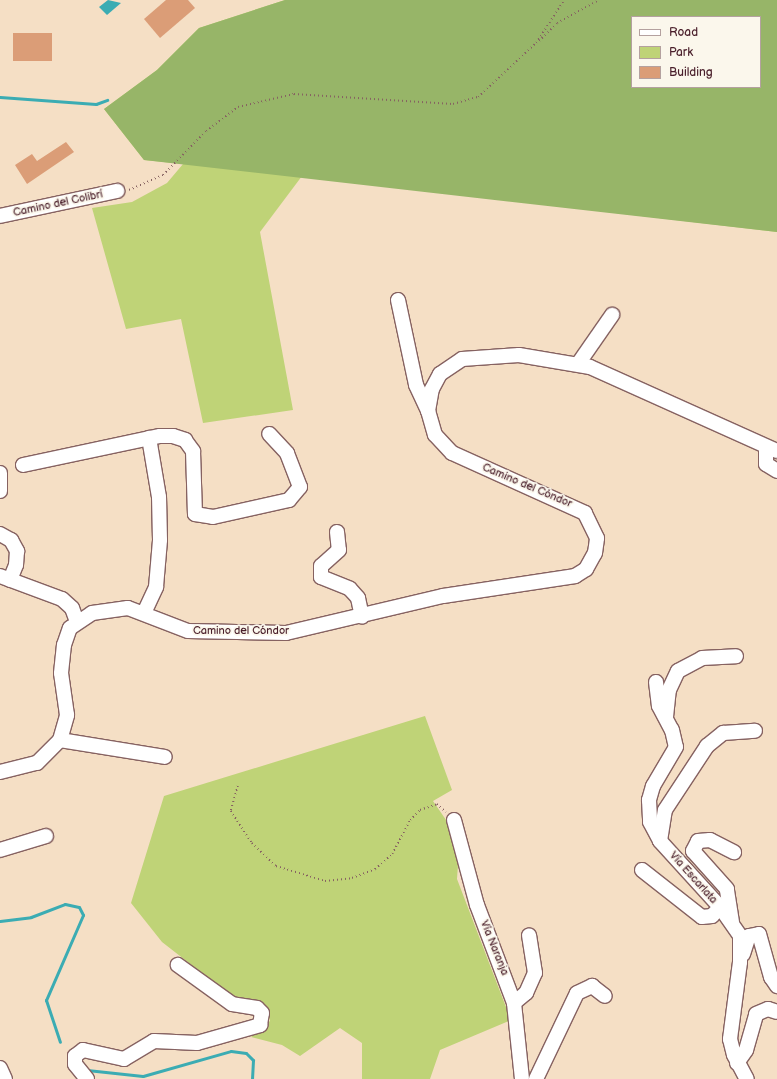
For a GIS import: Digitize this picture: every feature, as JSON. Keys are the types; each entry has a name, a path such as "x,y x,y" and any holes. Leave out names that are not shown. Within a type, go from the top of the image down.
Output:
{"street":[{"name":"Camino del Colibrí","path":"0,216 117,191"},
{"name":"Camino del Cóndor","path":"77,622 110,608 144,613 166,625 188,631 286,633 362,617 475,590 575,576 586,569 596,553 596,531 585,513 452,453 435,435 428,411 416,384 398,300"},
{"path":"578,364 612,315"},
{"path":"428,411 436,382 447,368 462,359 479,355 519,355 578,364 651,392 772,449 766,464 777,471"},
{"path":"23,465 149,438 173,436 185,440 193,451 195,514 212,517 288,500 300,487 287,453 269,434"},
{"path":"144,613 156,587 160,540 159,497 149,438"},
{"path":"0,473 0,491"},
{"path":"337,532 339,550 321,566 320,573 323,579 345,586 355,593 362,617"},
{"path":"0,534 12,540 17,551 16,565 5,578 62,599 72,608 77,622 68,633 62,654 67,715 60,740 37,762 0,772"},
{"path":"666,719 669,690 678,671 702,658 736,656"},
{"name":"Vía Escarlata","path":"656,682 659,706 666,719 676,747 653,786 648,807 650,822 660,841 720,907 732,922 740,936 740,962 730,1032 737,1063 747,1079"},
{"path":"660,841 665,810 707,746 723,732 755,731"},
{"path":"60,740 165,757"},
{"name":"Vía Naranja","path":"454,820 477,905 514,1003 522,1079"},
{"path":"0,850 46,836"},
{"path":"732,922 727,889 693,851 698,841 710,840 734,852"},
{"path":"642,870 702,917 712,916 720,907"},
{"path":"740,962 749,936 759,934 771,977 777,986"},
{"path":"514,1003 526,994 535,973 529,935"},
{"path":"87,1079 75,1064 75,1056 83,1050 124,1059 154,1041 197,1043 260,1025 262,1013 257,1008 232,1004 178,965"},
{"path":"536,1079 576,993 592,986 604,996"},
{"path":"737,1063 746,1050 756,1014 768,1009 777,1012"},
{"path":"0,1068 5,1079"}],"path":[{"path":"536,43 564,0"},
{"path":"117,191 136,188 163,176 206,130 238,107 294,94 453,104 478,97 557,23 600,0"},
{"path":"238,786 231,811 252,843 276,866 325,881 352,878 375,869 392,854 410,820 429,805 437,804 454,820"}],"green space":[{"path":"285,0 777,0 777,232 302,176 260,232 293,410 203,423 181,319 126,329 92,208 132,202 167,183 183,164 144,160 104,109 157,70 199,28"},
{"path":"285,0 777,0 777,232 144,160 104,109 157,70 199,28"},
{"path":"425,716 452,790 433,801 455,833 459,850 457,879 511,1020 440,1050 430,1079 362,1079 362,1043 340,1028 300,1056 282,1045 251,1037 270,1021 267,1009 230,995 162,942 131,903 164,796"}],"water":[{"path":"108,0 121,3 107,15 99,7"}],"building":[{"path":"166,0 188,0 195,8 160,38 144,19"},
{"path":"13,33 52,33 52,61 13,61"},
{"path":"66,142 74,152 27,184 15,165 32,154 37,161"}],"waterway":[{"path":"0,97 96,104 107,100"},
{"path":"0,921 31,917 65,904 79,907 83,915 46,1000 60,1042"},
{"path":"87,1070 143,1076 231,1051 246,1053 253,1060 252,1079"}]}
